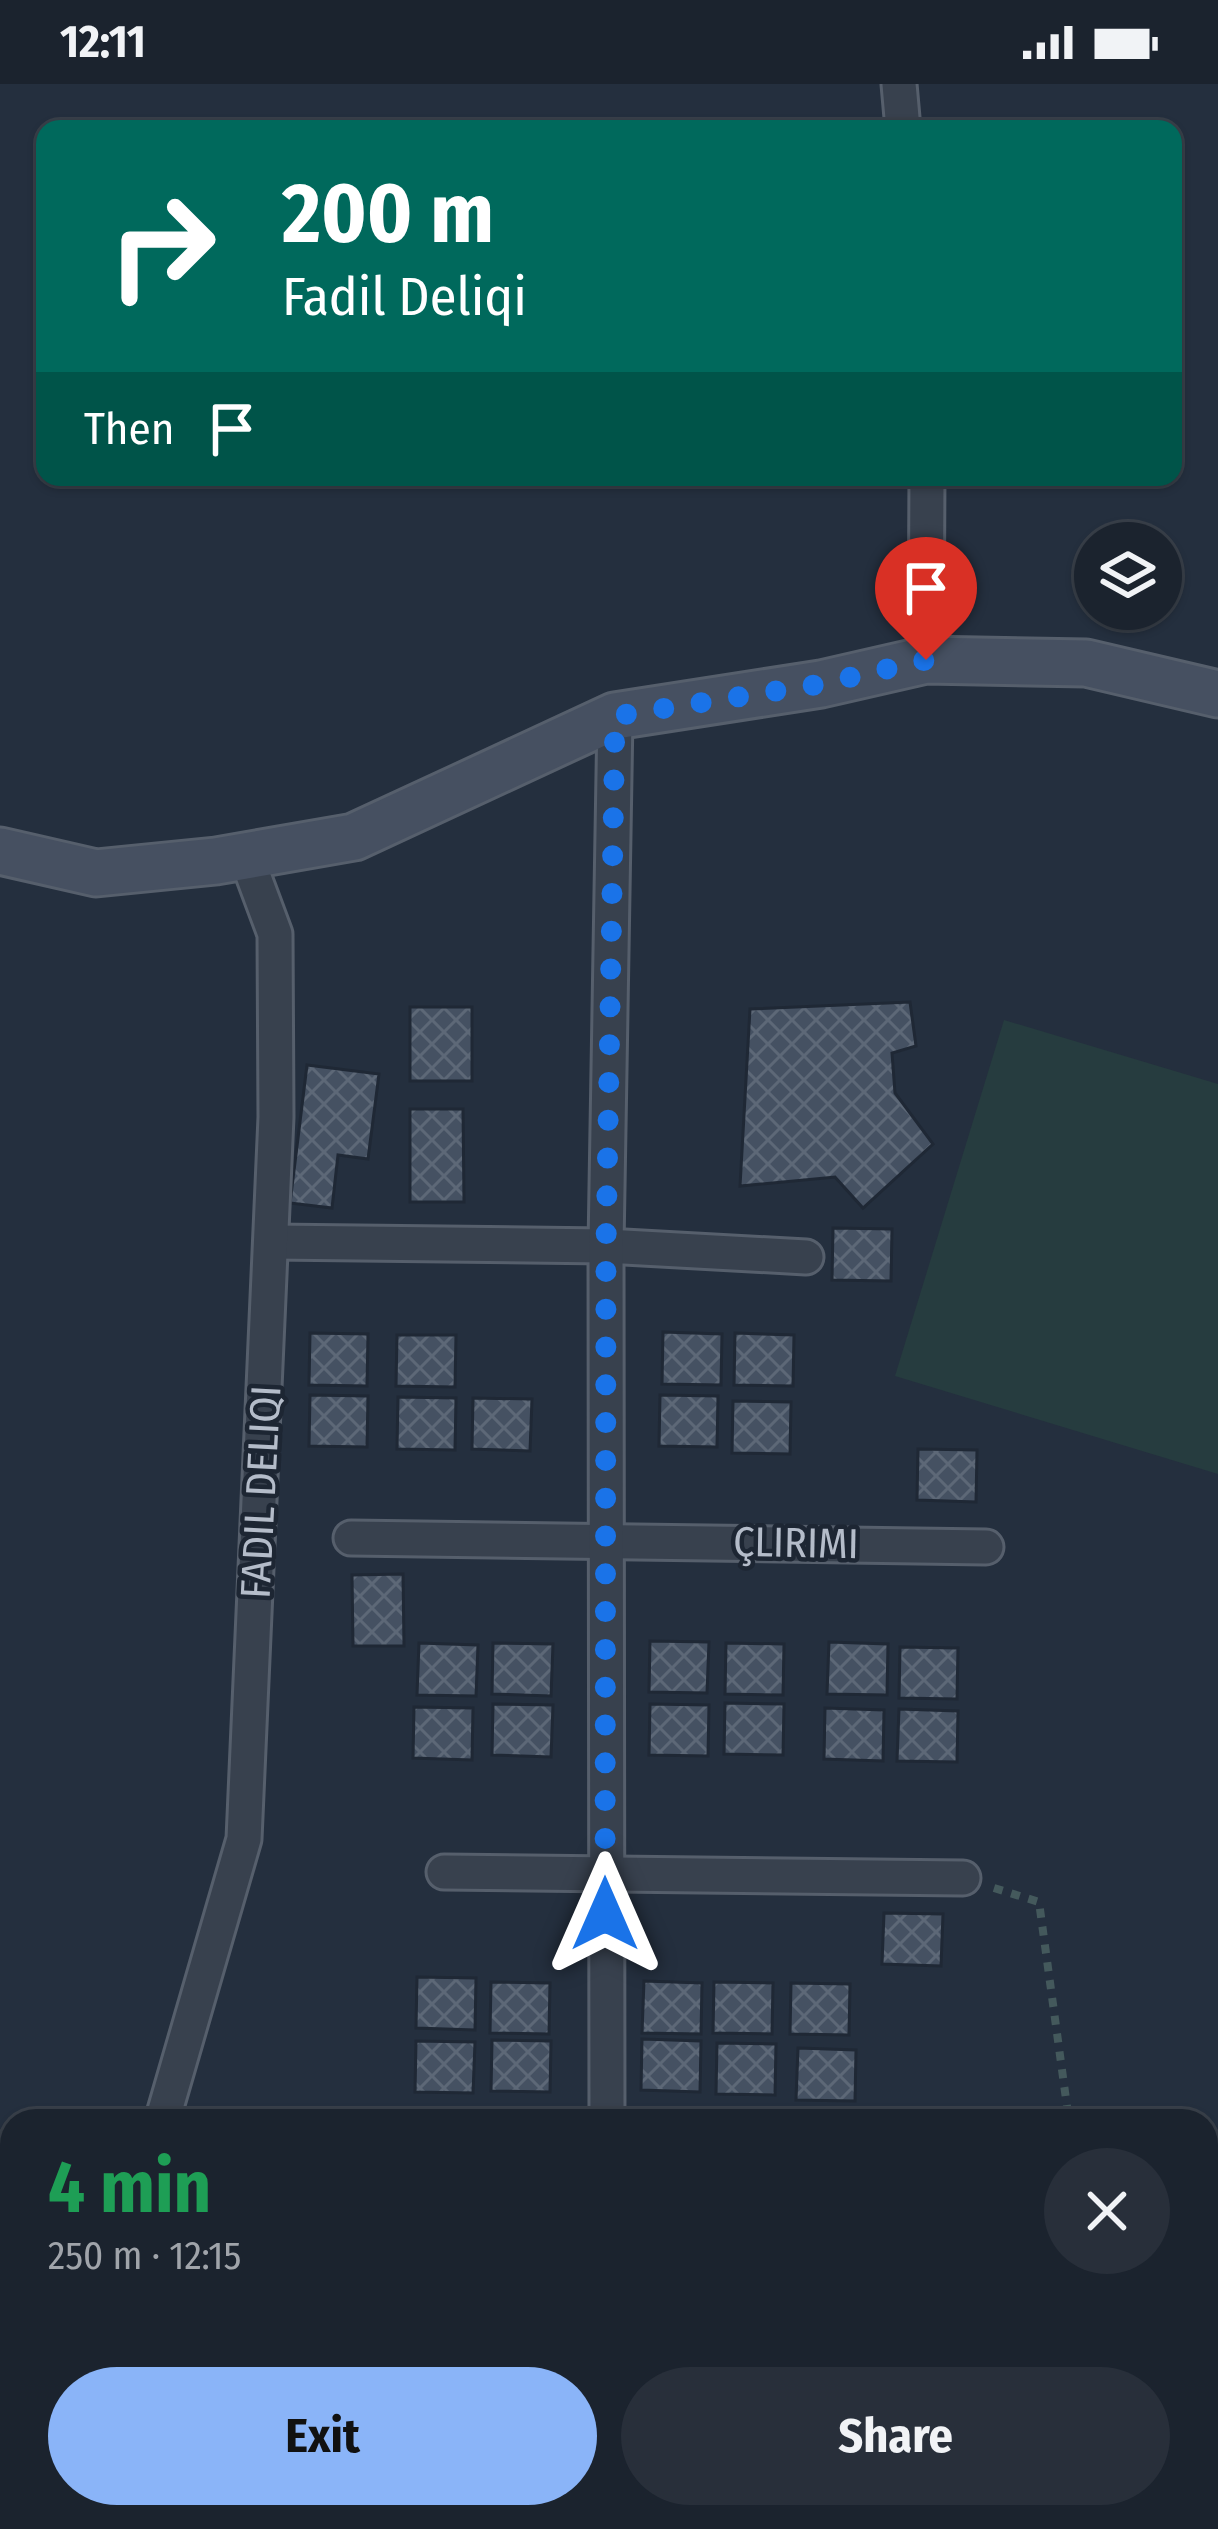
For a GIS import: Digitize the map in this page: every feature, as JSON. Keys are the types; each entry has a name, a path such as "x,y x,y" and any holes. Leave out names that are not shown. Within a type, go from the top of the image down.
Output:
{"main road":[{"path":"0,851 96,873 246,856 353,837 615,716 821,684 926,660 1086,663 1218,694"}],"street":[{"path":"899,84 902,120"},
{"path":"926,486 926,660"},
{"path":"607,2109 606,1246 615,716"},
{"name":"FADIL DELIQI","path":"165,2109 244,1839 273,1241 275,934 246,856"},
{"path":"273,1241 606,1246 806,1257"},
{"name":"ÇLIRIMI","path":"351,1538 986,1546"},
{"path":"444,1872 963,1878"}],"path":[{"path":"963,1878 1040,1902 1067,2109"}],"green space":[{"path":"1004,1020 1218,1084 1218,1474 895,1376"}],"building":[{"path":"910,1002 916,1046 892,1053 895,1093 933,1144 863,1208 835,1177 740,1186 750,1009"},
{"path":"410,1007 472,1007 472,1081 410,1081"},
{"path":"307,1065 379,1074 368,1159 338,1155 332,1208 290,1203"},
{"path":"410,1109 463,1109 464,1202 410,1202"},
{"path":"833,1228 892,1229 891,1281 832,1280"},
{"path":"663,1332 722,1334 721,1385 662,1384"},
{"path":"310,1333 368,1334 367,1386 309,1385"},
{"path":"735,1333 794,1335 793,1386 734,1385"},
{"path":"397,1335 456,1335 455,1387 396,1386"},
{"path":"310,1395 368,1396 367,1447 309,1446"},
{"path":"660,1395 718,1396 717,1447 659,1446"},
{"path":"398,1397 456,1398 455,1450 397,1449"},
{"path":"473,1398 532,1399 530,1451 472,1449"},
{"path":"733,1401 791,1402 790,1454 732,1453"},
{"path":"918,1449 977,1450 976,1502 917,1500"},
{"path":"403,1574 404,1646 353,1646 352,1575"},
{"path":"650,1641 709,1642 707,1693 649,1692"},
{"path":"829,1642 888,1644 887,1695 827,1694"},
{"path":"419,1643 478,1645 476,1696 417,1695"},
{"path":"493,1643 553,1644 551,1696 492,1694"},
{"path":"726,1643 784,1644 783,1695 725,1694"},
{"path":"900,1647 958,1648 957,1699 899,1698"},
{"path":"725,1703 784,1704 783,1755 724,1754"},
{"path":"493,1704 553,1705 551,1757 492,1755"},
{"path":"650,1704 709,1705 708,1756 649,1755"},
{"path":"414,1707 473,1708 472,1760 413,1758"},
{"path":"825,1708 884,1710 883,1761 824,1759"},
{"path":"899,1709 958,1711 957,1762 897,1761"},
{"path":"884,1913 943,1914 941,1966 882,1964"},
{"path":"417,1977 476,1978 475,2030 416,2028"},
{"path":"644,1981 702,1983 701,2034 642,2033"},
{"path":"491,1982 550,1983 549,2034 490,2033"},
{"path":"714,1982 773,1983 772,2034 713,2033"},
{"path":"791,1983 850,1984 849,2035 790,2034"},
{"path":"642,2039 701,2041 700,2092 641,2090"},
{"path":"492,2040 551,2041 550,2092 491,2091"},
{"path":"416,2041 475,2042 473,2093 415,2092"},
{"path":"717,2043 776,2044 775,2095 716,2094"},
{"path":"798,2048 856,2050 855,2101 796,2100"}],"route":[{"path":"605,1914 606,1246 615,716 821,684 926,660"}]}
